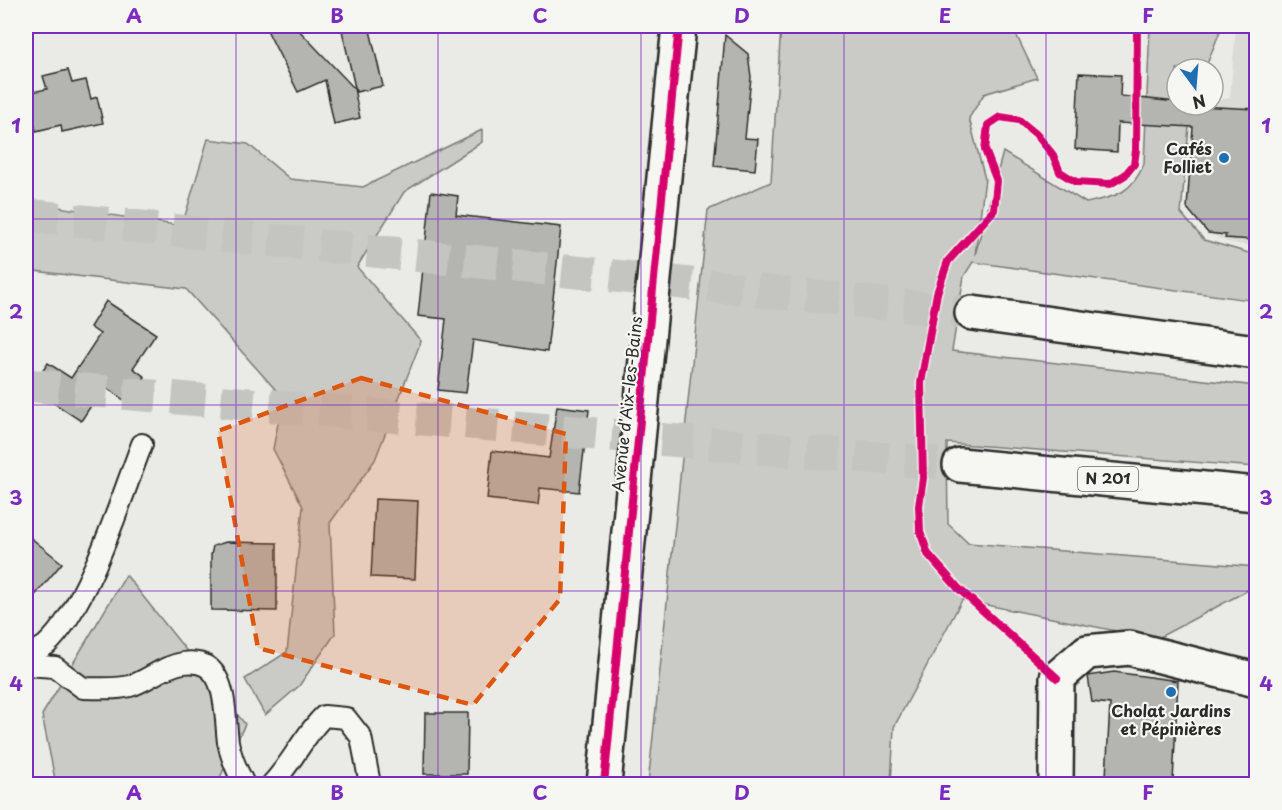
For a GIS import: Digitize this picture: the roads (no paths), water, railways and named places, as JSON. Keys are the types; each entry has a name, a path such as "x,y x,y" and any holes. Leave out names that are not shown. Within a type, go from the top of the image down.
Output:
{"main road":[{"name":"Avenue d'Aix-les-Bains","path":"604,784 679,26"},
{"path":"972,313 1257,352"},
{"name":"N 201","path":"960,465 1257,494"},
{"path":"1056,784 1057,678 1087,652 1129,648 1257,680"}],"lane":[{"path":"26,654 45,646 64,624 79,598 106,537 142,444"},
{"path":"26,665 55,667 83,688 132,685 161,669 185,663 207,665 216,675 222,687 228,742 237,772 244,784"},
{"path":"272,784 300,750 312,727 324,716 346,718 361,737 370,784"}],"tunnel":[{"path":"26,215 972,313"},
{"path":"26,385 960,465"}],"place":[{"name":"Cafés Folliet","path":"1224,158"},
{"name":"Cholat Jardins et Pépinières","path":"1171,692"}]}
